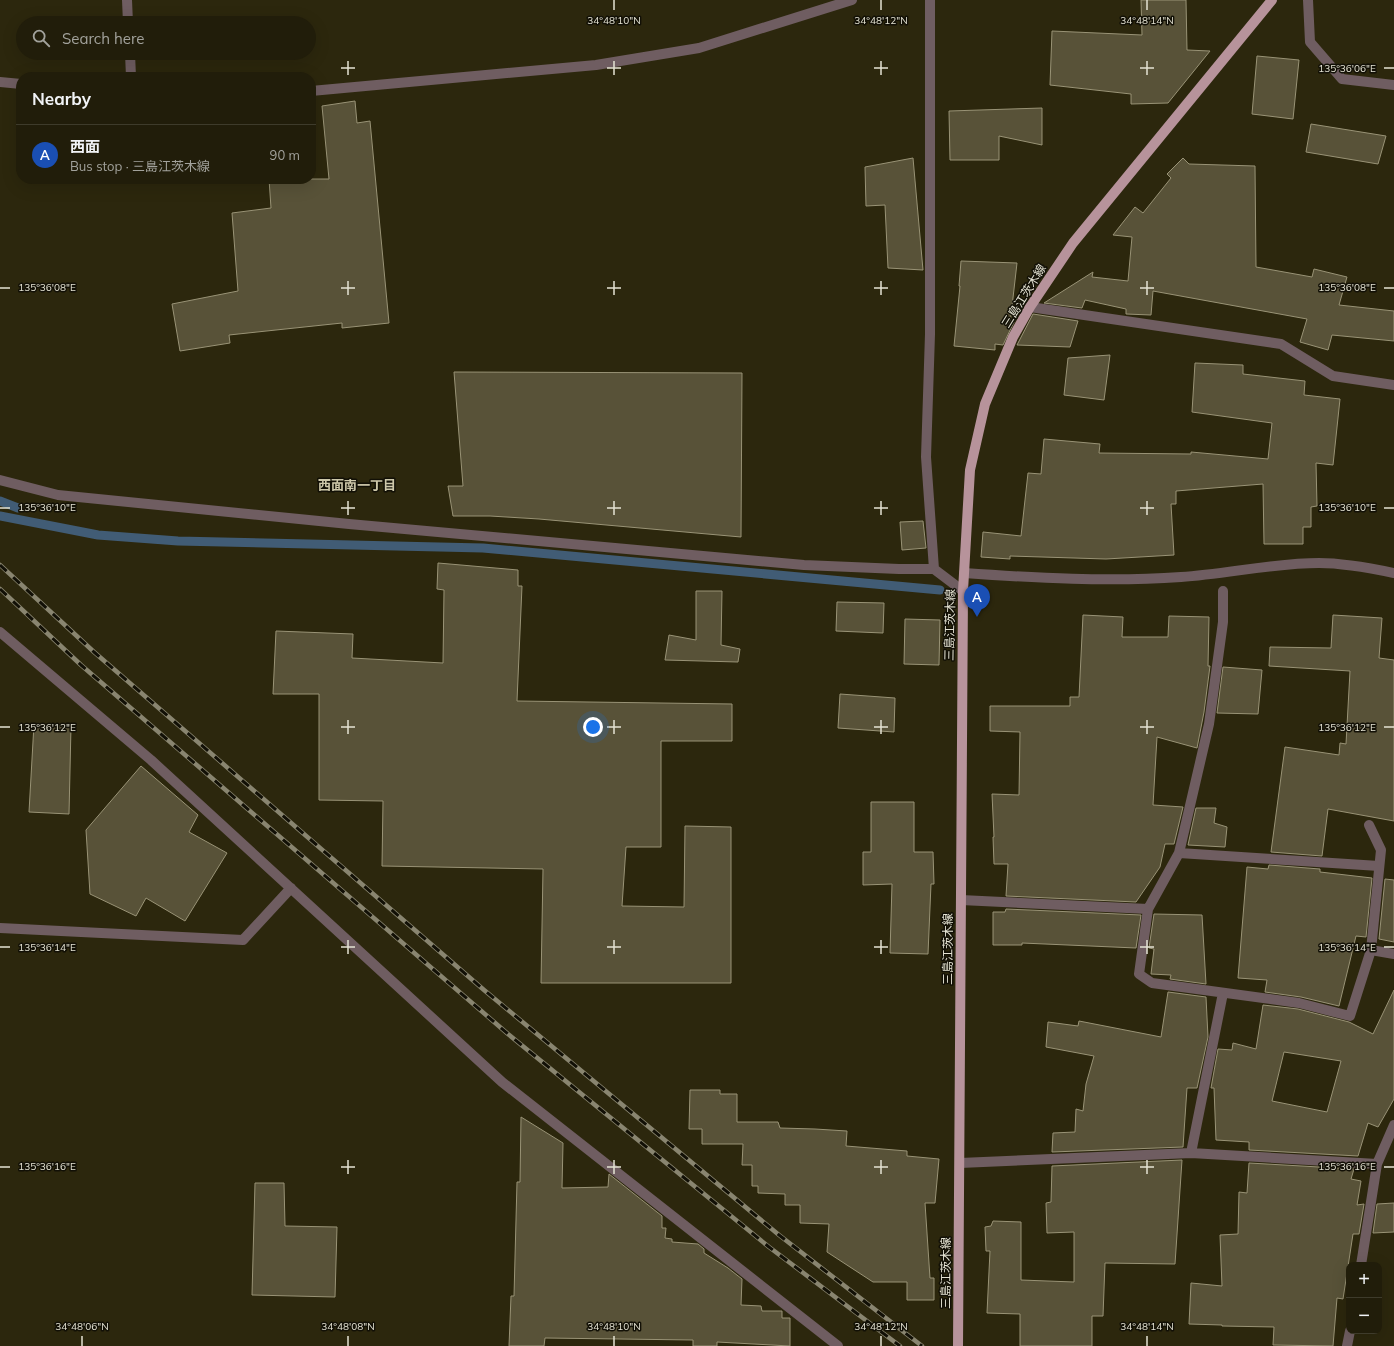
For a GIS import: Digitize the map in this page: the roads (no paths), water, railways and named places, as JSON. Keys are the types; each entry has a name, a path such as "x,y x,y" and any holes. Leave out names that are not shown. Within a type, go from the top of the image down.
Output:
{"main road":[{"name":"三島江茨木線","path":"958,1346 962,591 970,470 985,404 1013,337 1030,308 1073,243 1272,0"}],"street":[{"path":"127,0 128,16"},
{"path":"316,90 596,65 692,49 852,0"},
{"path":"930,0 930,334 926,457 934,568"},
{"path":"1308,0 1310,42 1342,79 1394,85"},
{"path":"130,60 131,72"},
{"path":"0,82 16,84"},
{"path":"1030,308 1281,344 1333,376 1394,385"},
{"path":"0,480 58,495 341,524 804,565 934,568 962,591"},
{"path":"964,573 1095,579 1180,577 1223,574 1280,565 1319,563 1338,564 1394,573"},
{"path":"1223,592 1223,622 1210,724 1179,853 1148,909 1140,974 1152,983 1299,1003 1350,1016 1371,950 1381,850 1369,825"},
{"path":"0,632 151,760 502,1082 838,1346"},
{"path":"1179,853 1379,866"},
{"path":"0,928 243,940 291,888"},
{"path":"961,900 1148,909"},
{"path":"1371,950 1394,954"},
{"path":"1191,1153 1223,993"},
{"path":"1361,1262 1377,1164 1394,1125"},
{"path":"960,1163 1191,1153 1377,1164"},
{"path":"1347,1346 1349,1334"}],"waterway":[{"path":"0,501 18,508"},
{"path":"0,516 98,535 178,541 483,548 940,590"}],"railway":[{"path":"0,565 94,652 484,990 779,1235 922,1346"},
{"path":"0,589 81,665 508,1034 769,1247 900,1346"}],"place":[{"name":"西面","path":"977,617"}],"district":[{"name":"西面南一丁目","path":"357,485"}]}
